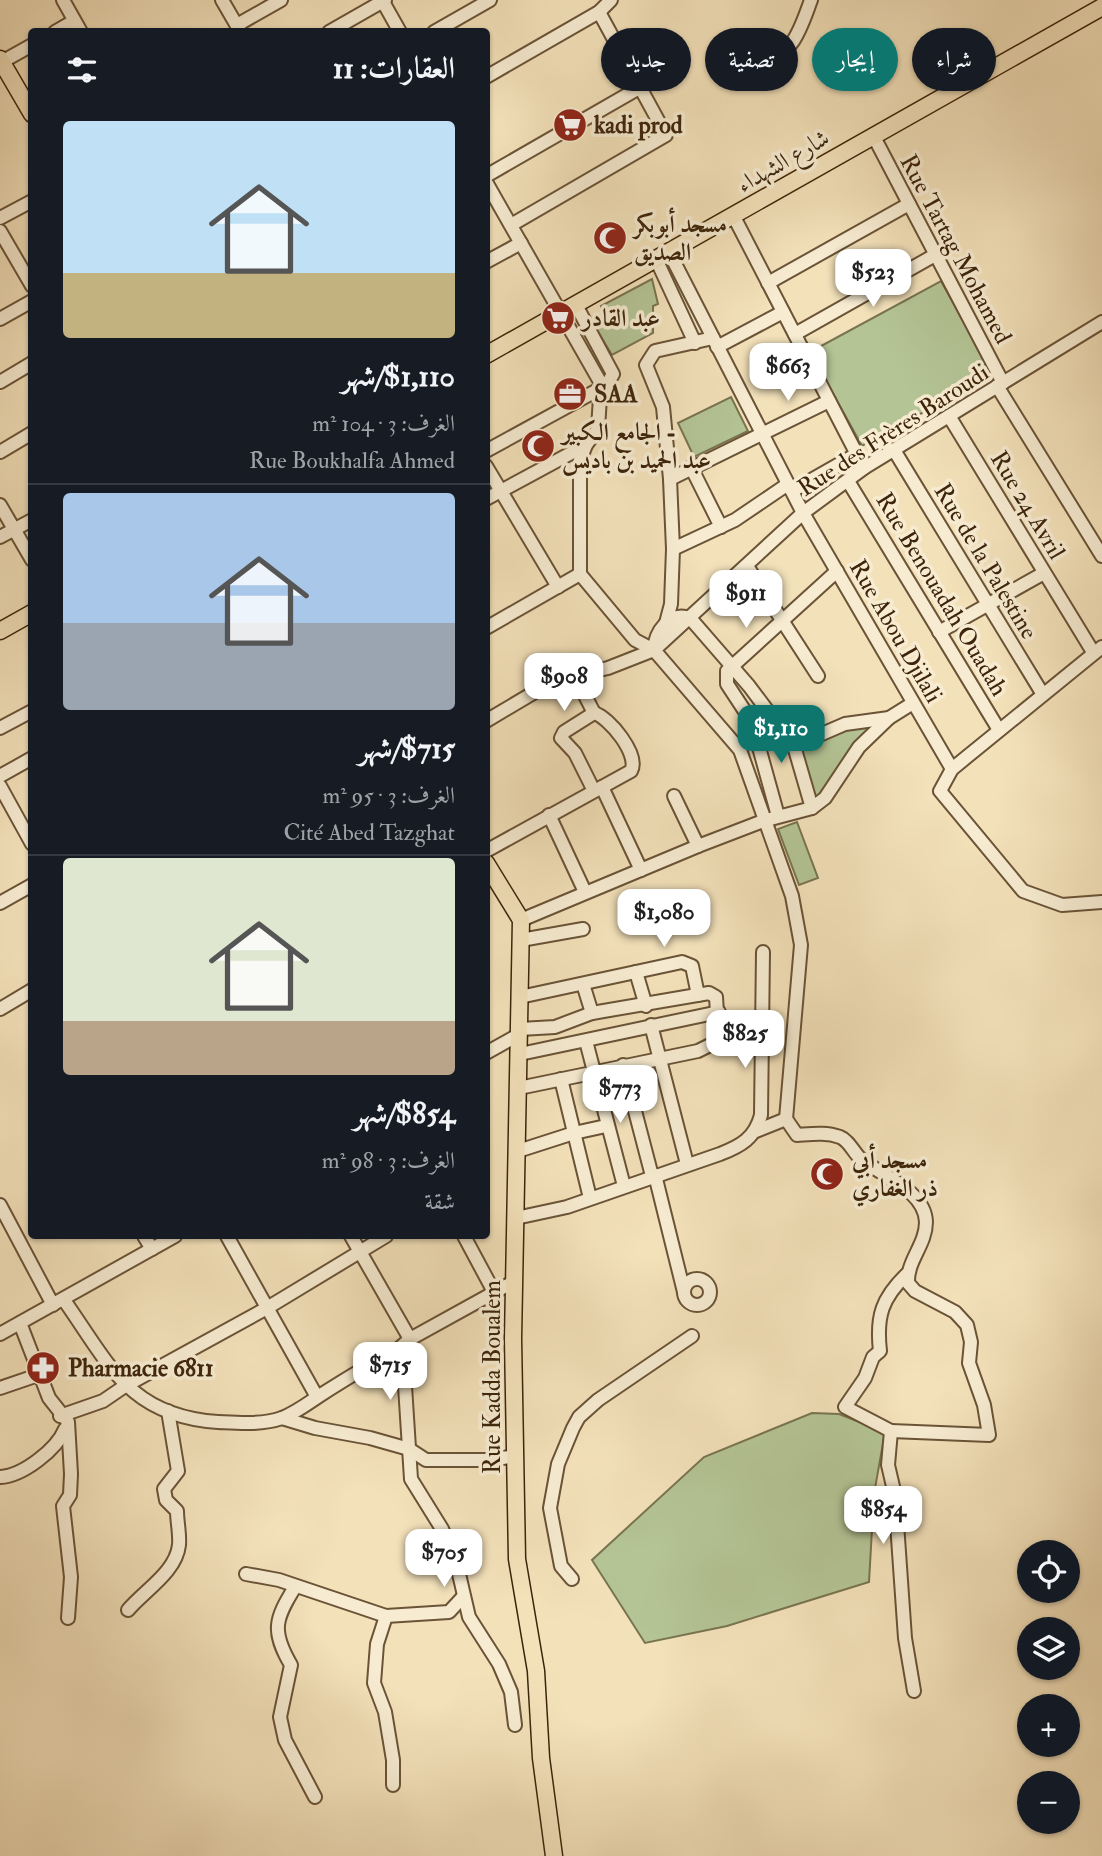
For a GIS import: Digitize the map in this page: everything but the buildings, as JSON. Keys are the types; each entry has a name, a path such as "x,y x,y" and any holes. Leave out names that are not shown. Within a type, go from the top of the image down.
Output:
{"main road":[{"name":"شارع الشهداء","path":"490,353 1102,7"},
{"path":"1,61 28,107"},
{"path":"0,631 28,615"},
{"path":"490,870 521,920"},
{"name":"Rue Kadda Boualem","path":"521,920 515,1281 517,1559 536,1671 541,1758 554,1856"}],"street":[{"path":"63,0 77,26"},
{"path":"222,0 239,28 281,0"},
{"path":"336,28 383,0 398,28"},
{"path":"441,28 491,0"},
{"path":"490,75 599,12 611,0"},
{"path":"798,31 811,0"},
{"path":"599,12 607,28"},
{"path":"1,61 28,47"},
{"path":"490,174 634,91"},
{"path":"511,225 666,135 641,91"},
{"name":"Rue Tartag Mohamed","path":"873,135 1000,384 1102,556"},
{"path":"490,189 521,243 568,309 603,387 598,429 586,445 580,460 580,574 635,640 654,650 740,750 763,821 792,896 801,945 786,1119 797,1135 830,1134 844,1138 860,1158 904,1187 918,1202 926,1220 925,1232 907,1274 890,1290 877,1327 880,1351 873,1357 865,1378 845,1407 891,1431 989,1435 984,1405 969,1363 971,1342 967,1325 955,1312 915,1291 908,1283 907,1274"},
{"path":"0,218 28,203"},
{"path":"768,283 909,204"},
{"path":"733,215 864,468"},
{"path":"0,231 28,278"},
{"path":"490,260 521,243"},
{"path":"662,255 695,343"},
{"name":"Rue Abou Djilali","path":"662,255 715,343 803,513 952,769"},
{"path":"795,334 935,255"},
{"path":"0,319 28,303"},
{"path":"666,623 671,604 673,549 670,479 663,407 646,365 654,351 695,343 715,343 783,312"},
{"name":"Rue des Frères Baroudi","path":"654,650 803,513 864,468 1000,384 1101,327"},
{"path":"0,382 28,365"},
{"path":"490,449 603,387"},
{"path":"670,479 829,401"},
{"name":"Rue 24 Avril","path":"949,416 1044,573 1100,648"},
{"path":"0,452 28,435"},
{"path":"490,497 586,445"},
{"name":"Rue de la Palestine","path":"894,450 1042,693"},
{"path":"673,549 721,527 790,487 857,454"},
{"path":"691,467 721,527"},
{"path":"490,473 558,587"},
{"name":"Rue Benouadah Ouadah","path":"848,481 999,730"},
{"path":"0,505 28,553"},
{"path":"0,537 28,522"},
{"path":"747,566 818,676"},
{"path":"778,816 752,722 727,684 727,671 730,665 837,571"},
{"path":"939,632 1044,573"},
{"path":"490,626 580,574"},
{"path":"654,650 654,638 666,623 676,617 690,618 772,715 794,746 812,807"},
{"path":"1100,648 952,769 940,791 1015,885 1023,891 1062,905 1102,902"},
{"path":"490,719 555,680 618,665 654,650"},
{"path":"490,848 631,771 634,759 603,716 594,713 574,674"},
{"path":"521,920 698,846 763,821 812,807 825,798 859,747 888,718 913,703"},
{"path":"0,728 28,713"},
{"path":"594,713 564,732 561,738 575,753 598,789 641,870"},
{"path":"752,722 772,715"},
{"path":"794,746 845,724 888,718"},
{"path":"740,750 757,743"},
{"path":"0,776 28,760"},
{"path":"0,786 28,837"},
{"path":"674,796 698,846"},
{"path":"549,815 585,892"},
{"path":"0,902 28,887"},
{"path":"521,940 583,929"},
{"path":"757,1131 761,1115 763,952"},
{"path":"520,997 687,962 692,966 698,995"},
{"path":"636,972 646,1006"},
{"path":"583,984 592,1013"},
{"path":"0,1009 28,992"},
{"path":"490,1051 520,1031 555,1027 592,1013 646,1006 698,995 714,995 719,1012 714,1042 698,1051 594,1070 519,1088"},
{"path":"520,1054 719,1012"},
{"path":"651,1025 687,1164"},
{"path":"586,1041 606,1126 624,1186"},
{"path":"623,1065 684,1292"},
{"path":"561,1079 590,1199"},
{"path":"516,1218 567,1207 739,1147 757,1131 786,1119"},
{"path":"518,1151 606,1126"},
{"path":"0,1205 59,1302 125,1386 168,1411 204,1421 263,1422 282,1418 397,1350 410,1339 515,1281"},
{"path":"146,1239 152,1249"},
{"path":"0,1334 170,1239"},
{"path":"230,1239 317,1397"},
{"path":"354,1239 410,1339"},
{"path":"64,1419 103,1401 125,1386 267,1308 381,1239"},
{"path":"466,1239 494,1292"},
{"path":"20,1323 49,1398 64,1419 70,1484 70,1495 63,1506 71,1577 68,1618"},
{"path":"572,1579 561,1566 550,1508 558,1464 573,1428 579,1417 597,1399 692,1336"},
{"path":"397,1350 405,1386 411,1479 442,1529 456,1561 469,1617 499,1664 511,1692 515,1725"},
{"path":"0,1388 41,1374"},
{"path":"128,1610 151,1585 167,1573 179,1545 177,1511 166,1500 164,1489 178,1471 168,1411"},
{"path":"282,1418 409,1449 426,1460 490,1460 515,1456"},
{"path":"0,1477 35,1461 60,1443 64,1419"},
{"path":"891,1431 888,1465 895,1494 905,1638 914,1691"},
{"path":"246,1574 279,1580 386,1616 449,1612 463,1598"},
{"path":"295,1587 277,1614 279,1644 291,1665 280,1717 285,1740 315,1797"},
{"path":"386,1616 377,1644 374,1682 385,1712 393,1760 393,1785"}],"green space":[{"path":"652,279 658,304 653,306 653,333 612,355 592,322 604,314 601,306"},
{"path":"941,281 993,374 862,446 810,352"},
{"path":"731,397 748,431 694,457 678,423"},
{"path":"872,723 870,732 815,801 797,747 847,727"},
{"path":"797,822 818,878 799,885 778,829"},
{"path":"812,1413 839,1414 885,1432 874,1494 869,1582 727,1626 645,1643 592,1560 704,1457"}],"place":[{"name":"kadi prod","path":"570,125"},
{"name":"مسجد أبوبكر الصديق","path":"610,238"},
{"name":"عبد القادر","path":"558,318"},
{"name":"SAA","path":"570,394"},
{"name":"الجامع الكبير - عبد الحميد بن باديس","path":"538,446"},
{"name":"مسجد أبي ذر الغفاري","path":"827,1174"},
{"name":"Pharmacie 6811","path":"43,1368"}]}
